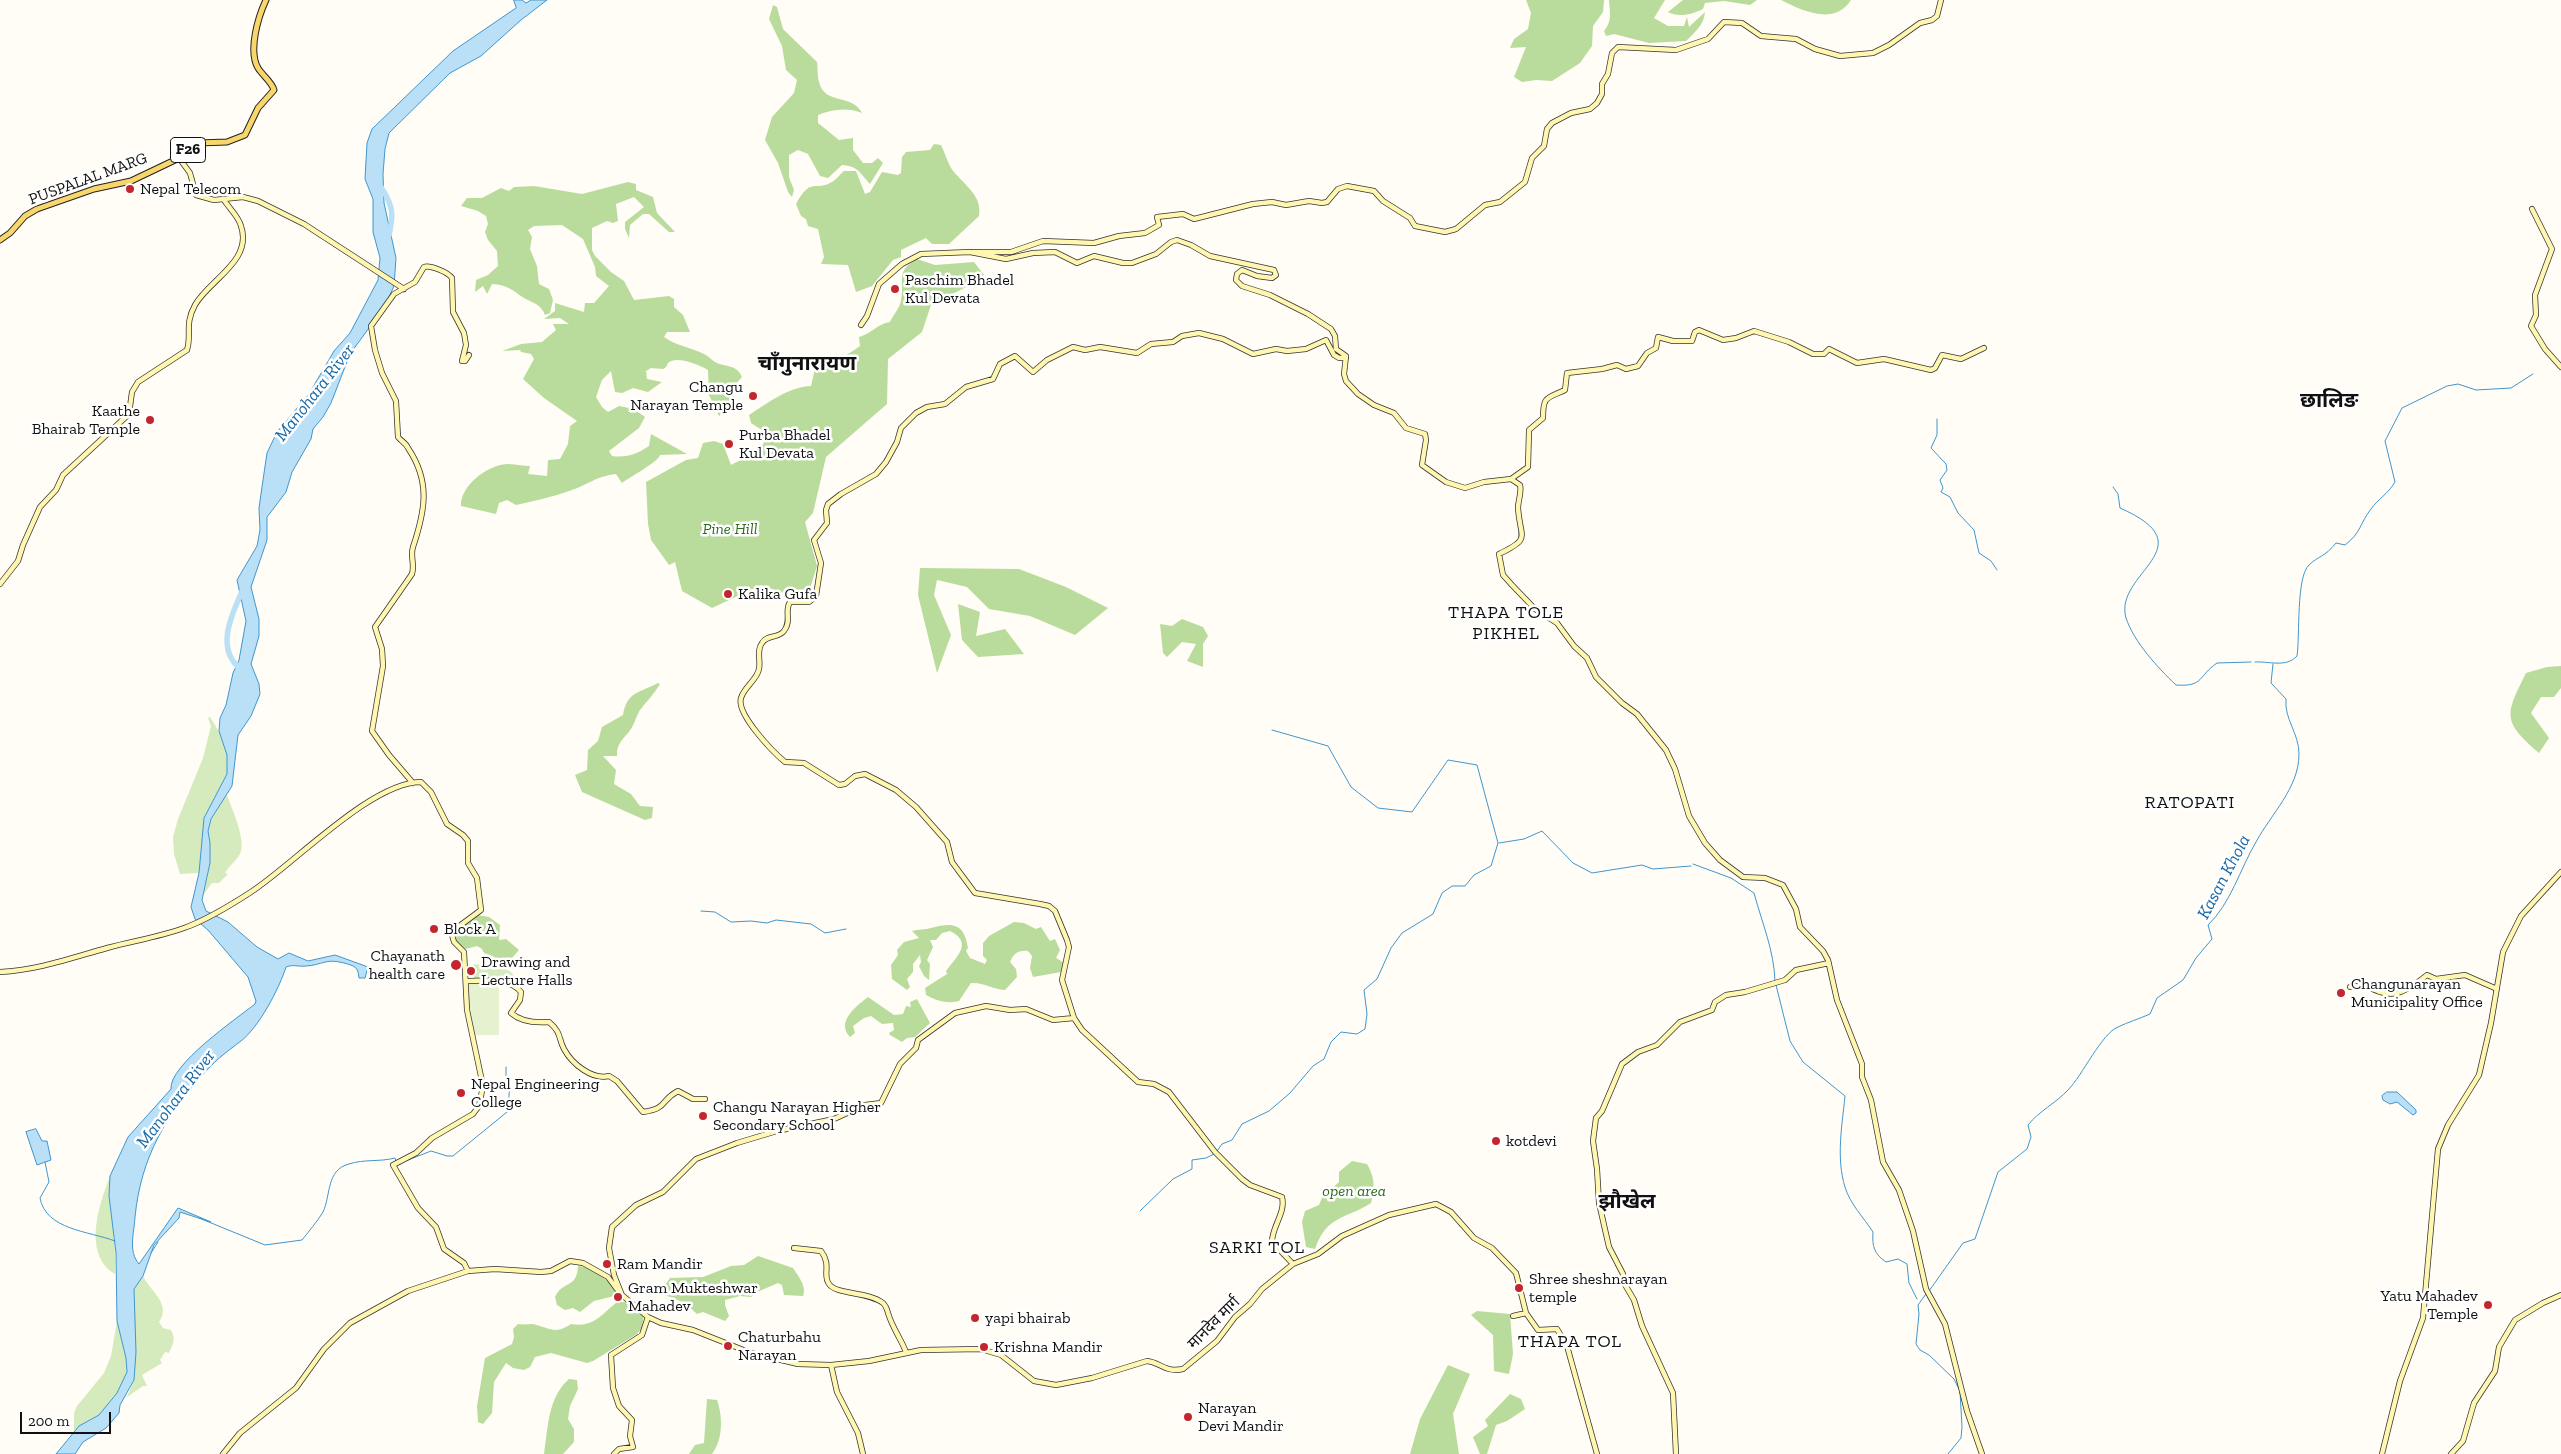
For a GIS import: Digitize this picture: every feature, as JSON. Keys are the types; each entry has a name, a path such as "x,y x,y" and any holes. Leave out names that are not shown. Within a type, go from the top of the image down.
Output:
{"main road":[{"name":"PUSPALAL MARG","path":"0,240 31,212 94,189 131,181 179,158 198,143 227,142 242,137 248,132 258,108 273,92 274,88 258,69 255,56 260,19 266,0"}],"street":[{"path":"860,325 867,316 879,284 902,264 921,254 1011,252 1043,241 1101,242 1119,236 1148,232 1158,225 1157,217 1182,214 1194,219 1253,204 1272,202 1286,206 1310,201 1322,203 1327,202 1338,189 1347,186 1374,191 1383,201 1410,218 1415,226 1439,231 1456,229 1485,205 1500,202 1525,182 1532,158 1544,146 1547,129 1552,124 1572,113 1590,109 1597,103 1602,94 1602,84 1608,74 1612,53 1618,47 1676,50 1708,39 1724,22 1742,23 1761,36 1796,39 1815,49 1840,56 1873,53 1889,45 1920,23 1932,20 1937,16 1941,0"},
{"path":"179,158 191,176 196,195 224,200 244,197 258,201 294,218 396,286 405,290"},
{"path":"0,584 18,561 40,507 56,490 63,475 129,414 132,392 138,382 187,350 188,320 195,304 232,265 242,246 241,225 224,200"},
{"path":"2532,208 2552,249 2535,295 2536,314 2532,326 2545,349 2561,367"},
{"path":"970,252 1006,259 1033,253 1055,252 1077,263 1094,256 1127,263 1152,256 1164,249 1168,244 1180,241 1210,256 1273,269 1276,273 1273,278 1257,276 1242,270 1237,274 1236,280 1242,286 1270,295 1308,314 1331,329 1335,336 1336,349 1345,354 1344,374 1346,381 1358,394 1374,405 1394,413 1406,428 1425,434 1426,440 1421,462 1423,467 1460,488 1512,479 1526,469 1530,430 1543,418 1542,406 1546,399 1564,390 1568,373 1602,369 1617,365 1626,369 1638,366 1648,353 1656,348 1658,337 1673,341 1692,341 1695,332 1699,330 1726,340 1754,331 1789,342 1813,354 1824,354 1829,349 1835,350 1857,363 1884,359 1931,370 1935,368 1942,355 1961,359 1984,348"},
{"path":"413,783 378,741 372,727 381,690 383,666 382,649 375,627 412,574 414,566 412,550 425,501 423,481 408,448 398,437 396,401 380,370 371,330 394,294 405,290 415,282 426,265 449,274 452,278 453,312 464,333 466,345 462,361 465,361 469,355"},
{"path":"1293,1264 1272,1242 1274,1230 1283,1206 1282,1197 1250,1185 1218,1156 1169,1092 1154,1084 1138,1082 1082,1030 1074,1018 1062,980 1069,947 1055,911 1040,904 976,893 952,862 947,842 919,810 896,790 865,774 855,776 845,784 839,785 804,763 785,762 764,741 742,710 741,696 759,670 759,650 766,638 776,637 789,624 788,606 790,602 810,602 816,596 821,563 814,540 827,523 828,504 841,494 876,474 886,462 897,442 900,428 919,411 942,406 964,388 993,379 998,367 1004,360 1015,356 1033,372 1048,360 1073,347 1085,350 1097,346 1137,353 1151,344 1173,342 1182,336 1199,333 1223,339 1253,354 1276,349 1287,351 1306,349 1326,340 1334,355 1339,358 1346,358"},
{"path":"1512,479 1521,486 1518,507 1523,537 1518,544 1499,554 1503,575 1536,609 1558,623 1574,646 1587,658 1596,678 1622,704 1637,714 1644,726 1664,746 1675,769 1686,809 1705,843 1720,860 1743,877 1765,878 1783,884 1788,889 1800,927 1823,951 1829,963 1837,1000 1862,1064 1862,1077 1871,1100 1883,1162 1899,1190 1913,1231 1926,1289 1945,1324 1967,1411 1982,1454"},
{"path":"0,972 62,962 191,926 281,872 308,845 356,811 390,791 421,782 428,788 447,824 463,835 468,841 468,863 477,878 481,910 458,927 452,935 454,942 464,952 467,1010 483,1086 479,1106 473,1114 432,1138 416,1153 392,1165 418,1208 436,1227 444,1248 464,1263 468,1271"},
{"path":"2382,1454 2400,1381 2422,1318 2438,1149 2448,1125 2479,1074 2503,952 2521,916 2561,872"},
{"path":"1676,1454 1672,1392 1642,1326 1634,1300 1624,1284 1623,1274 1615,1261 1604,1228 1593,1141 1596,1118 1602,1111 1606,1098 1625,1061 1638,1052 1657,1045 1680,1022 1712,1010 1715,1002 1726,995 1745,992 1778,980 1785,980 1796,970 1829,963"},
{"path":"2350,987 2366,985 2380,994 2407,991 2427,975 2436,978 2465,976 2497,989"},
{"path":"467,981 500,981 517,987 521,992 520,1000 511,1014 516,1018 537,1023 550,1022 561,1037 563,1048 572,1059 599,1079 609,1076 617,1081 643,1112 658,1110 662,1107 667,1097 678,1091 693,1099 705,1099"},
{"path":"622,1295 614,1275 609,1248 612,1227 636,1205 663,1192 696,1159 736,1143 777,1131 834,1119 865,1105 881,1103 900,1064 916,1048 918,1040 960,1011 990,1006 1006,1010 1026,1009 1053,1020 1074,1018"},
{"name":"मानदेव मार्ग","path":"648,1317 693,1330 751,1353 798,1364 832,1365 884,1359 906,1352 932,1350 989,1351 1001,1355 1034,1381 1045,1384 1062,1384 1092,1378 1147,1361 1160,1368 1178,1370 1187,1367 1217,1342 1235,1317 1250,1304 1262,1289 1293,1264 1318,1254 1342,1236 1389,1215 1436,1204 1451,1212 1474,1238 1492,1248 1516,1274 1526,1313"},
{"path":"794,1248 820,1251 828,1261 827,1278 832,1287 841,1291 870,1295 884,1304 896,1336 906,1352"},
{"path":"223,1454 240,1433 296,1388 324,1349 350,1323 408,1291 468,1271 495,1269 541,1272 551,1271 570,1261 578,1262 605,1275 622,1295 648,1317 642,1335 611,1355 613,1388 619,1406 631,1417 633,1423 630,1436 632,1447 619,1449 614,1454"},
{"path":"2451,1454 2463,1441 2474,1403 2495,1371 2500,1347 2515,1320 2543,1303 2561,1295"},
{"path":"1513,1316 1526,1313 1538,1330 1557,1329 1567,1346 1597,1454"},
{"path":"832,1365 837,1392 855,1427 863,1454"}],"green space":[{"path":"1526,0 1604,0 1603,12 1593,26 1592,46 1580,63 1552,81 1536,80 1522,82 1514,77 1526,47 1510,48 1514,39 1528,29 1531,13"},
{"path":"1609,0 1665,0 1654,18 1668,26 1684,26 1687,17 1689,27 1705,12 1701,25 1686,41 1649,43 1614,34 1606,36 1604,31 1609,20"},
{"path":"1683,0 1757,0 1750,5 1724,1 1705,3 1703,9 1686,15 1668,12"},
{"path":"1781,0 1851,0 1836,13 1818,14 1808,12"},
{"path":"773,5 777,7 783,29 817,62 818,80 822,89 833,97 852,103 862,113 846,109 829,111 818,115 818,123 839,140 853,138 853,150 863,163 872,163 878,158 883,163 870,184 858,171 852,167 842,165 828,178 820,176 808,154 798,150 789,155 789,177 794,190 792,197 788,192 778,163 765,140 772,117 794,93 797,80 786,70 782,46 769,19"},
{"path":"934,144 941,145 951,168 975,195 978,201 979,216 949,244 932,244 926,238 901,250 901,257 893,260 872,286 856,292 848,265 821,264 824,257 818,229 808,226 806,219 801,216 796,204 801,195 810,187 826,185 835,180 844,171 856,171 865,194 870,192 882,172 898,175 901,173 902,157 906,152 930,150"},
{"path":"628,182 636,184 636,190 653,197 657,213 675,232 669,232 649,214 643,214 630,225 629,238 625,229 625,222 644,207 634,197 616,204 618,221 613,223 607,221 592,228 592,250 595,256 611,272 624,281 634,300 669,296 674,299 674,307 683,315 690,332 667,332 664,337 704,354 717,363 737,370 742,377 733,387 735,404 719,416 709,395 708,370 682,360 672,361 663,369 651,368 646,371 647,379 662,382 648,392 633,388 622,393 615,392 611,371 602,380 596,397 602,407 608,412 619,406 634,409 645,417 639,428 609,451 612,456 627,456 645,449 649,446 651,434 687,454 660,455 649,465 622,483 616,474 602,477 576,489 516,505 507,500 499,503 496,514 461,506 462,498 470,484 483,472 491,468 507,464 530,466 528,474 547,476 548,460 560,459 568,444 570,426 577,421 544,398 523,379 534,359 531,354 521,352 520,350 502,351 521,344 542,342 556,330 553,324 569,324 560,318 544,319 555,311 555,303 584,312 585,303 594,303 609,286 596,276 595,267 583,239 562,225 534,226 528,230 532,237 530,249 537,266 539,284 549,289 553,300 550,313 545,315 536,304 502,285 492,284 487,294 483,286 475,292 476,280 488,275 498,266 497,251 488,240 485,232 488,224 486,216 478,211 461,206 467,198 482,198 501,188 509,191 514,187 534,186 582,194"},
{"name":"Pine Hill","path":"917,259 935,265 974,262 984,275 978,281 931,305 922,332 888,359 887,404 826,457 813,513 805,522 817,566 806,601 761,585 712,608 682,591 675,562 669,565 651,540 648,524 646,482 686,460 698,458 703,443 714,441 723,444 731,465 760,450 768,434 751,423 749,415 786,392 811,386 815,369 855,350 860,346 859,337 890,322 900,303 903,272 910,263"},
{"path":"920,568 1019,569 1066,587 1108,608 1075,635 1030,616 989,609 967,587 937,580 934,595 951,635 937,673 918,595"},
{"path":"958,604 980,612 976,636 1005,629 1024,654 978,657 962,640"},
{"path":"1182,619 1203,627 1208,636 1203,644 1203,667 1187,661 1196,644 1182,642 1167,657 1163,653 1160,624 1172,626"},
{"path":"2561,666 2561,688 2554,697 2541,697 2531,713 2549,738 2539,753 2518,733 2513,725 2511,708 2526,673 2547,667"},
{"path":"658,683 660,684 640,710 631,729 619,744 617,756 603,756 616,770 614,784 631,794 640,806 653,807 652,818 645,820 582,792 575,775 587,770 588,750 598,741 602,727 623,715 631,697"},
{"path":"210,717 221,735 227,755 227,774 204,818 199,873 180,874 174,854 173,837 178,819 203,758 211,726 208,718"},
{"path":"226,793 238,824 242,848 238,857 225,873 228,874 219,883 212,883 203,895 208,875 210,843 208,831 211,819"},
{"path":"477,915 489,917 500,925 499,940 506,939 519,950 506,965 497,963 493,956 484,953 477,946 466,949 456,943 453,934 457,927"},
{"path":"1014,922 1024,923 1036,929 1041,927 1050,941 1055,939 1060,950 1056,958 1063,962 1061,972 1033,977 1030,968 1032,956 1028,951 1022,951 1015,954 1010,962 1016,969 1017,977 1005,990 971,983 959,1001 946,1002 934,999 926,995 925,988 947,974 946,971 961,950 961,940 950,931 942,933 936,940 930,940 933,947 927,960 930,964 929,980 924,976 919,966 921,962 920,955 913,964 913,972 907,979 910,987 907,990 892,979 891,965 898,955 897,950 904,942 919,938 912,931 946,925 956,926 964,933 968,948 966,951 970,958 985,964 987,960 983,956 983,943 989,936"},
{"path":"474,964 507,969 515,977 517,984 504,980 474,980"},
{"path":"469,982 499,983 499,1035 475,1035 468,1001"},
{"path":"868,997 894,1015 903,1014 906,1006 911,1007 910,1002 917,999 930,1023 915,1037 907,1038 902,1042 889,1033 894,1030 893,1023 882,1024 871,1016 864,1018 853,1026 855,1033 850,1037 846,1031 846,1020 853,1010"},
{"name":"open area","path":"1352,1161 1367,1164 1370,1169 1374,1183 1371,1203 1331,1224 1325,1230 1315,1249 1306,1247 1302,1222 1305,1211 1319,1205 1325,1191 1331,1189 1339,1182 1339,1172"},
{"path":"110,1176 115,1274 105,1265 99,1254 96,1242 98,1214"},
{"path":"758,1256 793,1268 803,1285 803,1296 784,1295 782,1285 778,1283 757,1292 751,1297 740,1296 725,1300 729,1316 725,1321 703,1312 697,1314 685,1303 665,1295 663,1288 670,1278 703,1277 731,1266 744,1265"},
{"path":"578,1266 590,1269 600,1275 617,1292 614,1296 594,1301 580,1312 573,1308 565,1310 557,1305 555,1297 562,1288 575,1278"},
{"path":"143,1276 161,1303 163,1309 159,1322 163,1328 171,1330 173,1342 169,1353 165,1352 160,1360 162,1363 142,1375 147,1386 143,1386 127,1397 134,1380 134,1289"},
{"path":"617,1302 628,1302 644,1315 642,1328 637,1334 587,1363 551,1353 535,1357 530,1367 524,1370 513,1368 506,1363 494,1382 492,1413 483,1424 478,1422 477,1406 485,1358 512,1344 514,1337 513,1329 518,1324 533,1324 556,1330 571,1324 585,1324 601,1316"},
{"path":"1477,1311 1510,1314 1513,1354 1509,1374 1494,1371 1493,1335 1471,1315"},
{"path":"117,1321 126,1358 127,1372 117,1393 99,1415 74,1431 74,1413 77,1406 104,1373 111,1356"},
{"path":"1448,1365 1470,1374 1453,1414 1459,1454 1410,1454 1420,1419"},
{"path":"569,1379 577,1380 578,1389 570,1406 568,1419 574,1429 574,1442 563,1454 544,1454 553,1404 562,1386"},
{"path":"1510,1394 1521,1399 1525,1409 1507,1421 1496,1425 1487,1454 1480,1454 1473,1437 1488,1426 1485,1420"},
{"path":"707,1399 717,1400 719,1407 721,1428 718,1442 712,1454 689,1454 695,1445 704,1443"}],"water":[{"path":"514,0 522,0 526,3 531,0 547,0 521,20 481,56 450,73 389,133 385,149 383,174 384,203 396,258 394,286 385,306 350,354 331,403 313,429 311,439 292,472 286,492 267,517 267,540 251,587 259,619 259,636 251,664 259,684 260,694 251,716 238,735 232,786 211,819 208,831 210,863 202,900 206,911 228,922 257,947 278,959 289,953 308,961 335,955 368,967 365,978 359,978 358,971 353,966 338,962 328,961 312,965 286,967 279,986 255,1027 206,1071 179,1104 158,1138 143,1175 135,1217 133,1248 136,1259 139,1264 178,1208 211,1222 180,1212 179,1218 154,1245 143,1276 134,1289 136,1352 134,1380 120,1405 119,1413 106,1428 83,1442 75,1454 56,1454 79,1426 99,1415 117,1393 127,1372 126,1358 117,1321 116,1253 109,1196 110,1176 128,1137 171,1089 173,1079 181,1068 205,1043 255,1004 256,1001 248,977 208,930 195,919 191,907 199,873 204,818 227,774 227,755 219,731 220,718 226,705 233,673 239,660 246,621 237,580 257,546 260,530 259,508 267,453 277,432 309,394 334,351 350,333 378,280 380,258 373,232 373,199 365,179 367,143 372,129 453,51 516,8"},
{"path":"2387,1092 2397,1092 2416,1110 2416,1113 2413,1115 2397,1102 2390,1104 2383,1100 2382,1096"},
{"path":"36,1129 42,1141 47,1141 51,1160 37,1165 26,1132"}],"waterway":[{"name":"Manohara River","path":"381,187 391,206 392,212 388,239"},
{"path":"2255,662 2283,663 2293,660 2297,656 2300,594 2305,572 2309,565 2336,543 2345,545 2350,541 2371,509 2395,482 2385,441 2402,408 2447,386 2458,384 2476,390 2511,388 2533,374"},
{"path":"1937,419 1937,435 1931,448 1946,464 1947,470 1940,480 1943,488 1941,492 1950,497 1958,513 1974,530 1979,553 1991,561 1997,570"},
{"name":"Kasan Khola","path":"2113,487 2118,494 2120,508 2145,522 2157,535 2158,548 2152,561 2132,587 2126,602 2126,618 2147,654 2176,685 2192,684 2200,680 2217,663 2251,662"},
{"name":"Manohara River","path":"242,670 233,661 227,641 231,619 244,587"},
{"name":"Kasan Khola","path":"1929,1291 1963,1243 1975,1239 1998,1172 2027,1149 2031,1137 2028,1125 2074,1084 2105,1037 2122,1025 2150,1014 2157,998 2183,980 2196,958 2212,939 2208,925 2223,907 2250,852 2289,789 2298,766 2297,739 2287,713 2286,699 2271,683 2273,664"},
{"path":"1217,1151 1222,1144 1232,1140 1242,1124 1269,1111 1290,1093 1313,1066 1324,1059 1331,1042 1341,1032 1357,1034 1365,1029 1367,1014 1364,990 1377,979 1391,948 1402,933 1433,914 1442,893 1452,886 1465,886 1474,875 1491,866 1498,843 1477,765 1448,760 1412,812 1378,808 1351,787 1328,746 1272,730"},
{"path":"1499,843 1524,839 1542,831 1573,863 1592,873 1642,865 1653,869 1691,866"},
{"path":"1693,864 1731,878 1754,893 1770,947 1775,981"},
{"path":"701,911 715,912 731,922 751,921 767,923 776,920 811,924 825,933 846,929"},
{"path":"1776,985 1790,1041 1803,1062 1845,1096 1840,1153 1842,1176 1847,1193 1873,1232 1876,1253 1886,1262 1898,1259 1907,1264 1909,1283 1917,1299"},
{"path":"398,1164 431,1151 453,1156 507,1112 510,1087 506,1082 506,1067"},
{"path":"1140,1211 1173,1179 1192,1169 1192,1160 1206,1158 1214,1154"},
{"path":"199,1218 265,1245 302,1240 323,1212 330,1184 336,1172 349,1164 395,1158 396,1161"},
{"path":"45,1162 49,1182 40,1198 44,1209 51,1217 70,1228 115,1241"},
{"path":"151,1253 158,1242"},
{"name":"Kasan Khola","path":"1926,1294 1918,1305 1916,1344 1920,1350 1929,1355 1954,1379 1960,1391 1961,1438 1948,1454"}],"place":[{"name":"Nepal Telecom","path":"130,189"},
{"name":"Paschim Bhadel Kul Devata","path":"895,289"},
{"name":"Changu Narayan Temple","path":"753,396"},
{"name":"Kaathe Bhairab Temple","path":"150,420"},
{"name":"Purba Bhadel Kul Devata","path":"729,444"},
{"name":"Kalika Gufa","path":"728,594"},
{"name":"Block A","path":"434,929"},
{"name":"Chayanath health care","path":"456,965"},
{"name":"Drawing and Lecture Halls","path":"471,971"},
{"name":"Changunarayan Municipality Office","path":"2341,993"},
{"name":"Nepal Engineering College","path":"461,1093"},
{"name":"Changu Narayan Higher Secondary School","path":"703,1116"},
{"name":"kotdevi","path":"1496,1141"},
{"name":"Ram Mandir","path":"607,1264"},
{"name":"Shree sheshnarayan temple","path":"1519,1288"},
{"name":"Gram Mukteshwar Mahadev","path":"618,1297"},
{"name":"Yatu Mahadev Temple","path":"2488,1305"},
{"name":"yapi bhairab","path":"975,1318"},
{"name":"Chaturbahu Narayan","path":"728,1346"},
{"name":"Krishna Mandir","path":"984,1347"},
{"name":"Narayan Devi Mandir","path":"1188,1417"}],"district":[{"name":"चाँगुनारायण","path":"807,364"},
{"name":"छालिङ","path":"2329,401"},
{"name":"THAPA TOLE PIKHEL","path":"1506,623"},
{"name":"RATOPATI","path":"2190,803"},
{"name":"झौखेल","path":"1627,1202"},
{"name":"SARKI TOL","path":"1257,1248"},
{"name":"THAPA TOL","path":"1570,1342"}]}
